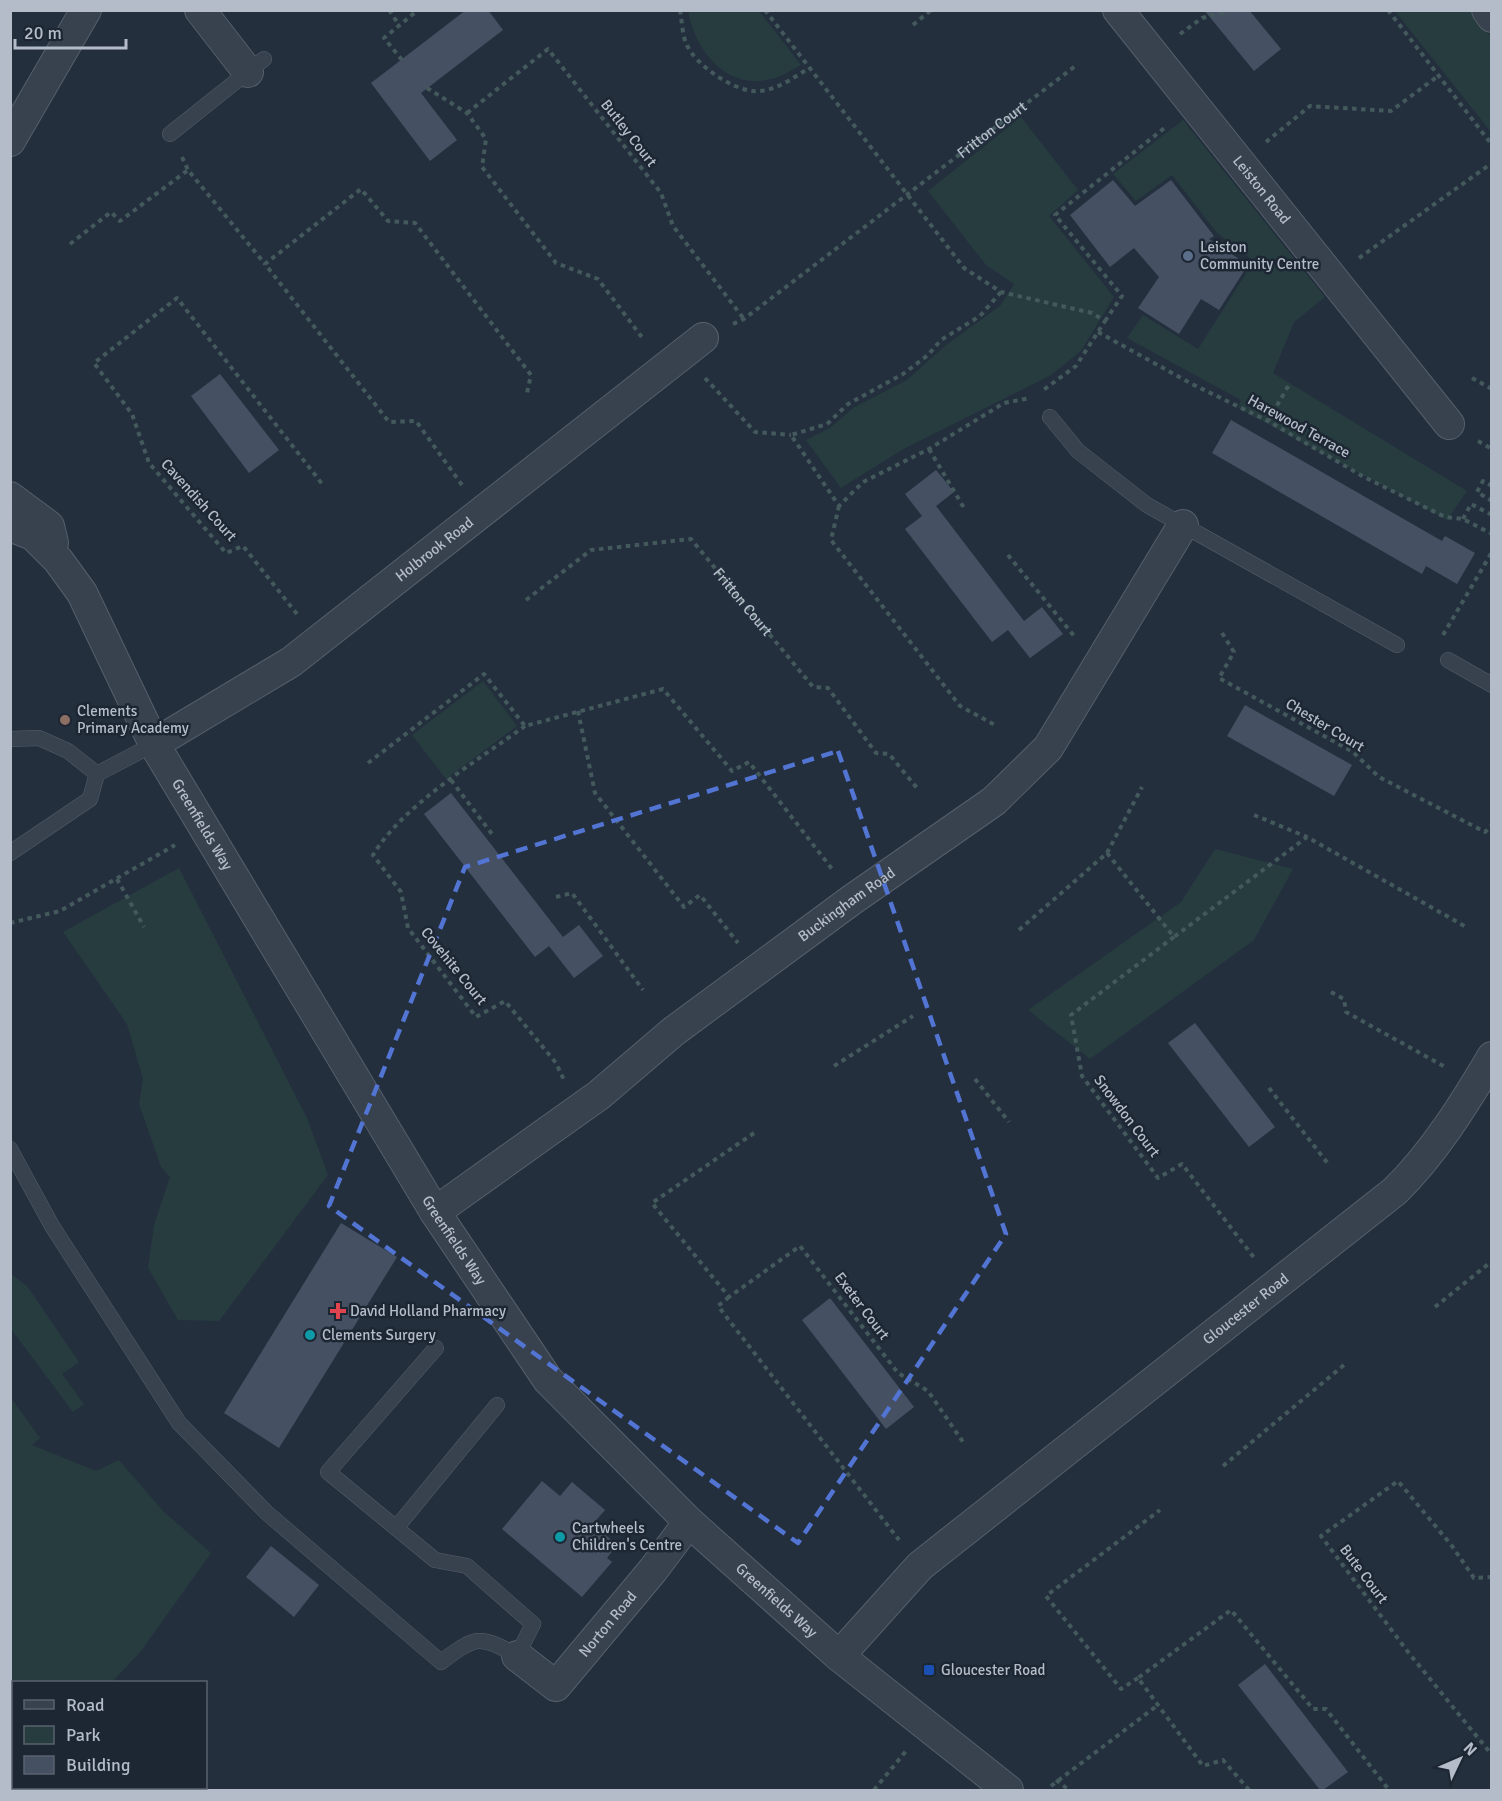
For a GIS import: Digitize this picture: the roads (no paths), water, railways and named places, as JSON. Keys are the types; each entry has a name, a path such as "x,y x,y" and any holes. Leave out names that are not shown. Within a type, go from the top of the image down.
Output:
{"street":[{"path":"10,141 86,10"},
{"path":"200,10 256,66"},
{"name":"Leiston Road","path":"1118,10 1449,424"},
{"name":"Holbrook Road","path":"154,744 291,662 684,352"},
{"name":"Greenfields Way","path":"10,497 49,526 58,560"},
{"name":"Buckingham Road","path":"435,1212 599,1095 674,1031 853,899 994,801 1048,748 1183,525"},
{"name":"Greenfields Way","path":"10,526 33,535 58,560 82,593 154,744 435,1212 548,1380 689,1522 839,1656 1008,1791"},
{"name":"Gloucester Road","path":"839,1656 920,1566 1411,1176 1476,1084 1491,1057"},
{"name":"Norton Road","path":"517,1656 556,1686 653,1570 689,1522"}],"lane":[{"path":"170,134 256,66"},
{"path":"1050,417 1078,451 1147,505 1397,645"},
{"path":"1448,660 1491,685"},
{"path":"10,739 39,738 68,751 97,774"},
{"path":"10,854 90,800 97,774 154,744"},
{"path":"10,1149 52,1226 179,1423 267,1513 441,1662 467,1642 489,1640 517,1656 533,1624 467,1566 435,1560 328,1472 436,1348"},
{"path":"396,1528 497,1405"}],"place":[{"name":"Leiston Community Centre","path":"1188,256"},
{"name":"Clements Primary Academy","path":"65,720"},
{"name":"David Holland Pharmacy","path":"338,1311"},
{"name":"Clements Surgery","path":"310,1335"},
{"name":"Cartwheels Children's Centre","path":"560,1537"},
{"name":"Gloucester Road","path":"929,1670"}]}
